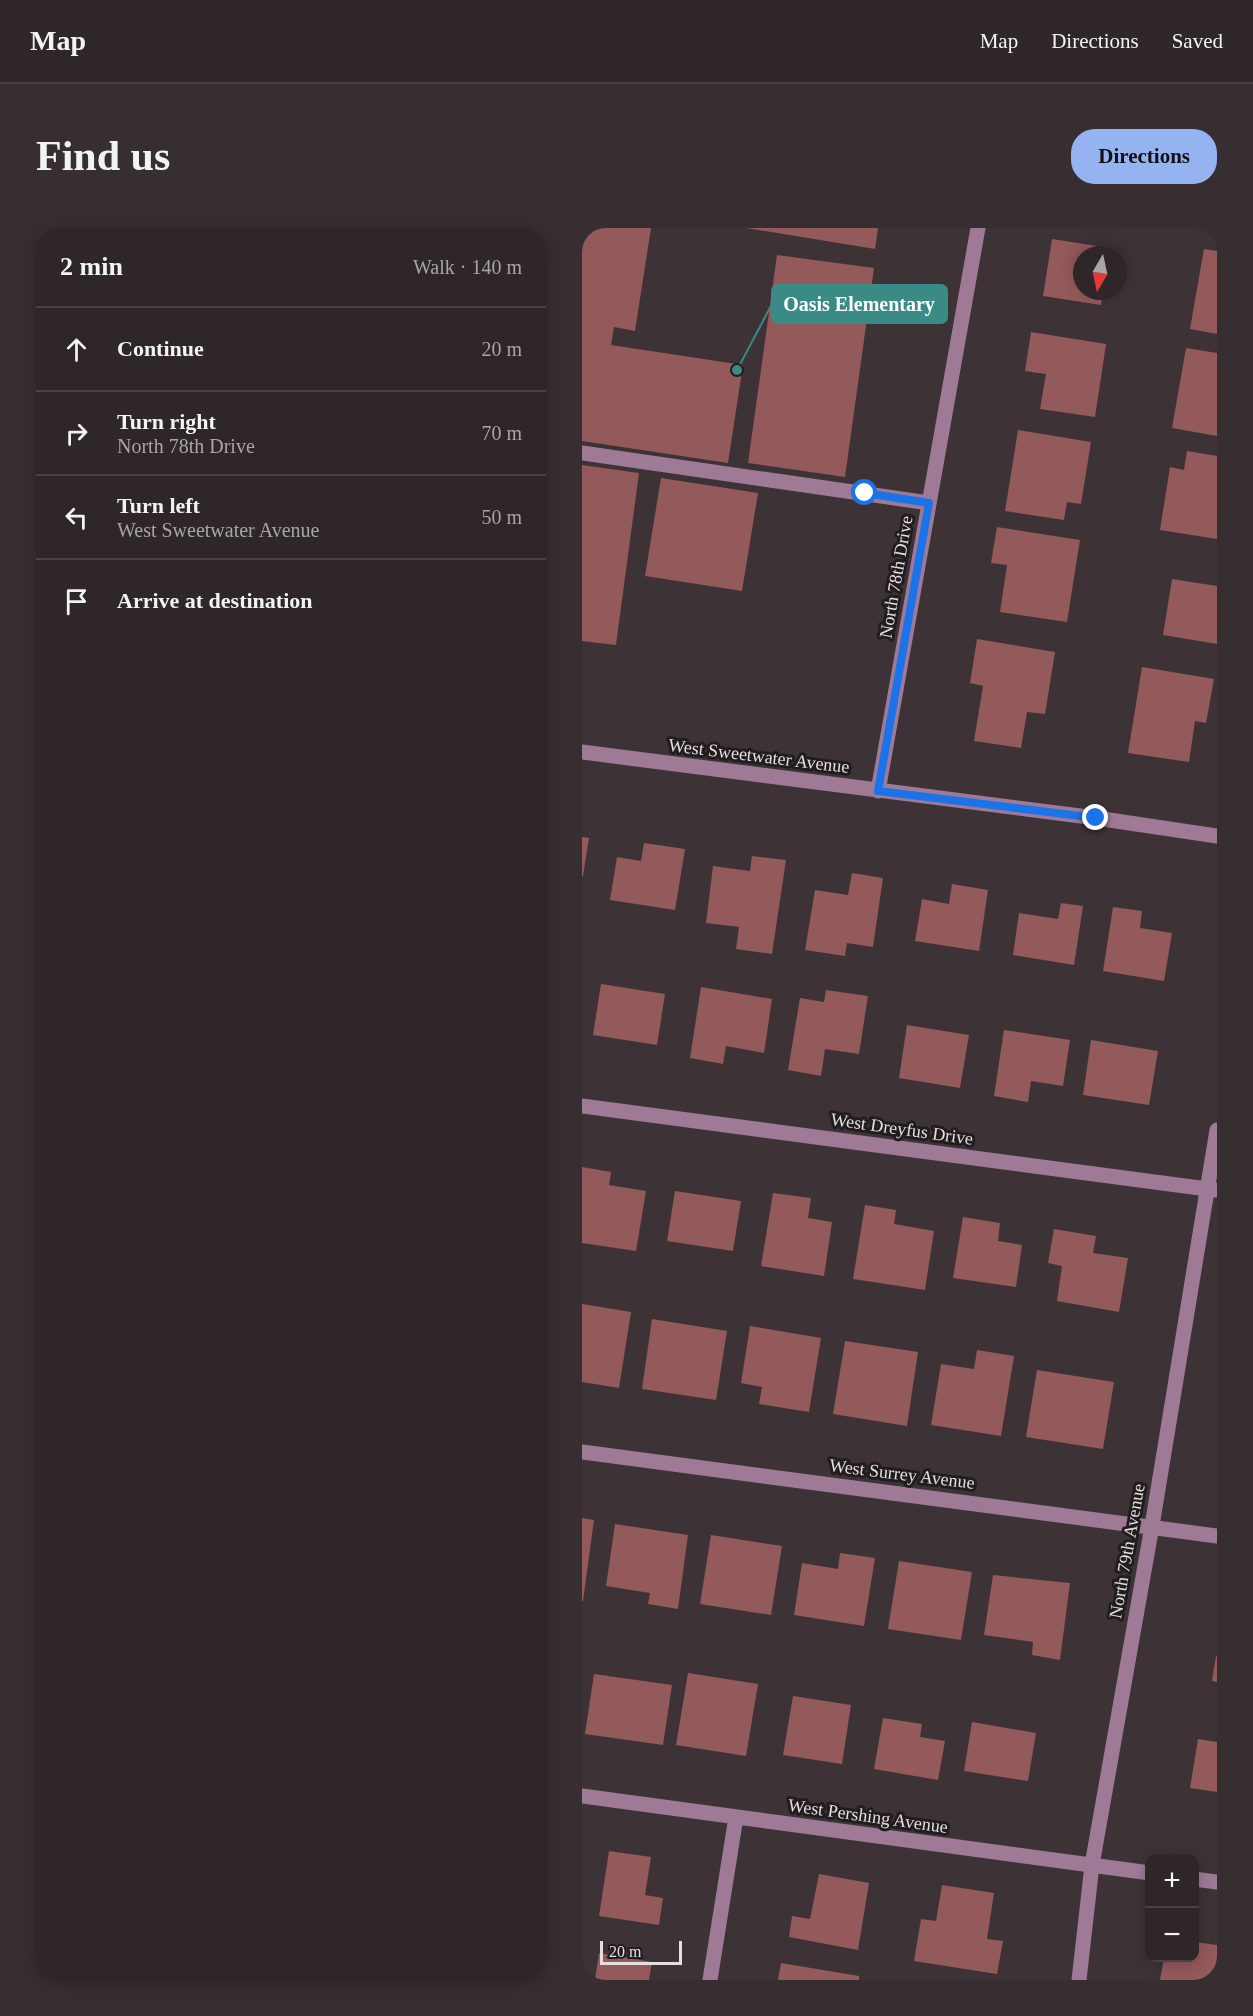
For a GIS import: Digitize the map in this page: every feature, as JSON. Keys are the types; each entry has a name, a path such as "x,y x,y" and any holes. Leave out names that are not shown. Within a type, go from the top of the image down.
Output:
{"street":[{"name":"North 78th Drive","path":"878,791 978,228"},
{"path":"582,453 929,503"},
{"name":"West Sweetwater Avenue","path":"582,752 1096,818 1217,836"},
{"name":"West Dreyfus Drive","path":"582,1106 1212,1190"},
{"name":"North 79th Avenue","path":"1079,1980 1092,1866 1212,1190 1217,1130"},
{"name":"West Surrey Avenue","path":"582,1452 1217,1536"},
{"name":"West Pershing Avenue","path":"582,1796 1145,1873"},
{"path":"710,1980 736,1817"},
{"path":"1199,1880 1217,1882"}],"building":[{"path":"582,228 651,228 635,331 614,327 611,345 743,365 728,463 582,441"},
{"path":"746,228 878,228 875,249"},
{"path":"1052,239 1097,246 1073,246 1073,300 1102,300 1101,305 1043,296"},
{"path":"1204,249 1217,251 1217,334 1190,329"},
{"path":"777,255 874,268 845,477 748,463"},
{"path":"1031,332 1106,344 1095,417 1040,409 1046,374 1025,371"},
{"path":"1186,348 1217,353 1217,436 1172,428"},
{"path":"1018,430 1091,442 1081,504 1067,502 1064,520 1005,511"},
{"path":"1187,451 1217,456 1217,539 1160,530 1170,467 1184,470"},
{"path":"582,465 639,473 616,645 582,641"},
{"path":"661,478 758,493 742,591 645,576"},
{"path":"997,527 1080,540 1067,622 1000,612 1007,565 991,563"},
{"path":"1172,579 1217,586 1217,644 1163,635"},
{"path":"977,639 1055,652 1045,714 1027,712 1021,748 974,741 983,686 970,683"},
{"path":"1142,667 1214,679 1206,723 1195,721 1189,762 1128,753"},
{"path":"582,837 589,838 583,876 582,876"},
{"path":"644,843 685,849 675,910 610,900 617,857 641,861"},
{"path":"752,856 786,860 772,954 736,949 739,927 706,923 713,866 750,871"},
{"path":"852,873 883,878 873,947 847,943 845,956 805,950 815,890 848,895"},
{"path":"952,884 988,890 979,951 915,941 922,899 949,904"},
{"path":"1061,903 1083,906 1074,965 1013,955 1019,913 1058,919"},
{"path":"1113,907 1142,911 1140,928 1172,933 1164,981 1103,971"},
{"path":"601,984 665,994 657,1045 593,1035"},
{"path":"701,987 772,999 764,1053 726,1046 723,1064 690,1058"},
{"path":"826,990 868,996 859,1054 825,1049 821,1076 788,1070 800,998 824,1002"},
{"path":"907,1025 969,1035 960,1088 899,1078"},
{"path":"1004,1030 1070,1040 1063,1086 1031,1081 1028,1102 994,1096"},
{"path":"1091,1040 1158,1051 1149,1105 1083,1095"},
{"path":"582,1167 611,1172 609,1185 646,1191 636,1251 582,1243"},
{"path":"675,1191 741,1201 733,1251 667,1241"},
{"path":"773,1193 811,1198 808,1218 832,1222 824,1276 761,1266"},
{"path":"865,1205 896,1210 894,1224 934,1231 925,1290 853,1279"},
{"path":"963,1217 1000,1223 998,1241 1022,1245 1016,1287 953,1278"},
{"path":"1054,1229 1096,1236 1093,1253 1128,1258 1119,1312 1057,1301 1062,1266 1048,1263"},
{"path":"582,1304 631,1312 619,1388 582,1382"},
{"path":"652,1319 727,1331 716,1400 642,1389"},
{"path":"750,1326 821,1338 809,1412 759,1404 762,1387 741,1383"},
{"path":"845,1341 918,1352 907,1426 833,1414"},
{"path":"977,1350 1014,1356 1001,1436 931,1425 941,1364 974,1369"},
{"path":"1037,1370 1114,1382 1103,1449 1026,1437"},
{"path":"582,1518 594,1520 583,1601 582,1601"},
{"path":"615,1524 688,1535 678,1609 648,1604 650,1593 606,1586"},
{"path":"711,1535 782,1546 771,1615 700,1604"},
{"path":"840,1553 875,1558 864,1626 794,1615 802,1563 838,1569"},
{"path":"899,1561 972,1572 961,1640 888,1629"},
{"path":"993,1575 1070,1583 1060,1660 1032,1655 1033,1642 984,1635"},
{"path":"1217,1656 1217,1682 1212,1681"},
{"path":"688,1673 758,1684 746,1756 676,1745"},
{"path":"594,1674 672,1685 663,1745 585,1734"},
{"path":"793,1696 851,1705 842,1764 783,1755"},
{"path":"883,1718 922,1724 920,1737 945,1741 938,1780 874,1769"},
{"path":"972,1722 1036,1733 1028,1781 964,1771"},
{"path":"1198,1739 1217,1742 1217,1792 1190,1788"},
{"path":"609,1851 651,1857 645,1895 663,1898 659,1925 599,1916"},
{"path":"819,1874 869,1883 858,1950 789,1937 792,1916 810,1919"},
{"path":"942,1885 994,1893 987,1939 1003,1941 997,1974 914,1961 921,1919 936,1921"},
{"path":"1199,1943 1217,1945 1217,1980 1160,1980 1163,1962 1199,1962"},
{"path":"599,1953 652,1962 649,1980 595,1980"},
{"path":"781,1963 859,1976 859,1980 778,1980"}],"place":[{"name":"Oasis Elementary","path":"737,370"}],"route":[{"path":"865,493 929,503 878,791 1096,818"}]}
